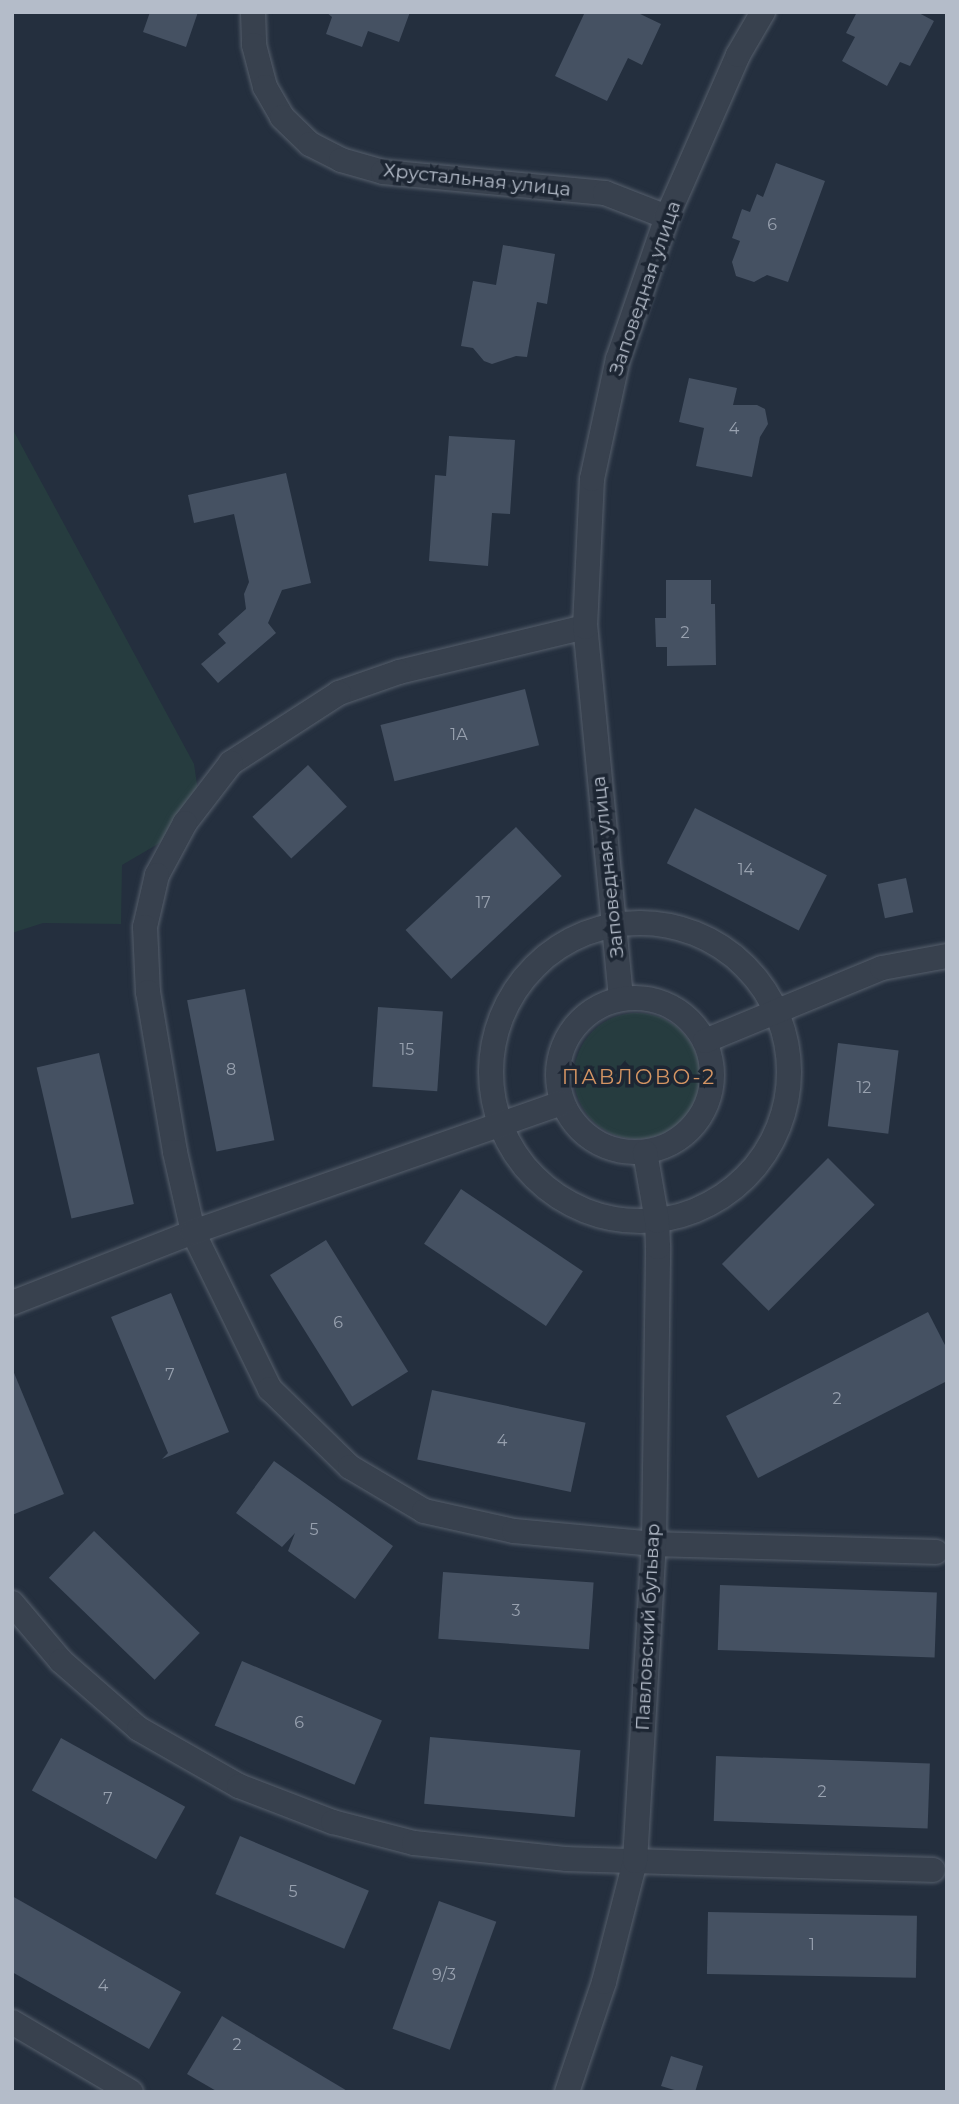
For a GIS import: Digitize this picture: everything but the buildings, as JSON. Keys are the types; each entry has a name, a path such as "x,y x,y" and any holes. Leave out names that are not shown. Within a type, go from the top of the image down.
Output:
{"street":[{"name":"Хрустальная улица","path":"253,12 259,66 265,87 276,107 310,145 341,160 383,172 605,193 667,217"},
{"name":"Заповедная улица","path":"621,998 584,627 592,479 618,359 667,217 738,55 763,12"},
{"path":"584,627 399,672 339,693 232,763 185,823 157,875 145,927 148,992 174,1152 193,1232 270,1389 351,1466 424,1511 514,1531 654,1544 936,1552"},
{"path":"615,923 664,923 711,939 750,968 777,1009 790,1054 789,1089 788,1101 772,1145 743,1182 703,1208 657,1221 619,1221 581,1210 547,1190 519,1161 499,1124 489,1075 498,1022 524,976 565,941 615,923"},
{"path":"705,1041 777,1009 882,968 947,956"},
{"path":"621,998 646,998 670,1005 690,1020 705,1041 713,1069 709,1098 695,1124 673,1143 645,1152 619,1151 595,1142 575,1125 562,1103 557,1076 562,1049 575,1026 596,1008 621,998"},
{"path":"12,1303 193,1232 562,1103"},
{"name":"Павловский бульвар","path":"567,2092 604,1982 635,1861 654,1544 657,1221 645,1152"},
{"path":"12,1603 61,1661 139,1729 239,1786 333,1822 414,1843 567,1859 933,1870"},
{"path":"12,2022 131,2092"}],"green space":[{"path":"12,428 194,764 199,798 163,841 122,865 121,924 43,923 12,933"},
{"path":"637,1013 661,1017 682,1031 696,1052 700,1076 696,1100 682,1121 661,1135 637,1139 613,1135 592,1121 578,1100 574,1076 578,1052 592,1031 613,1017"}],"district":[{"name":"ПАВЛОВО-2","path":"639,1077"}]}
